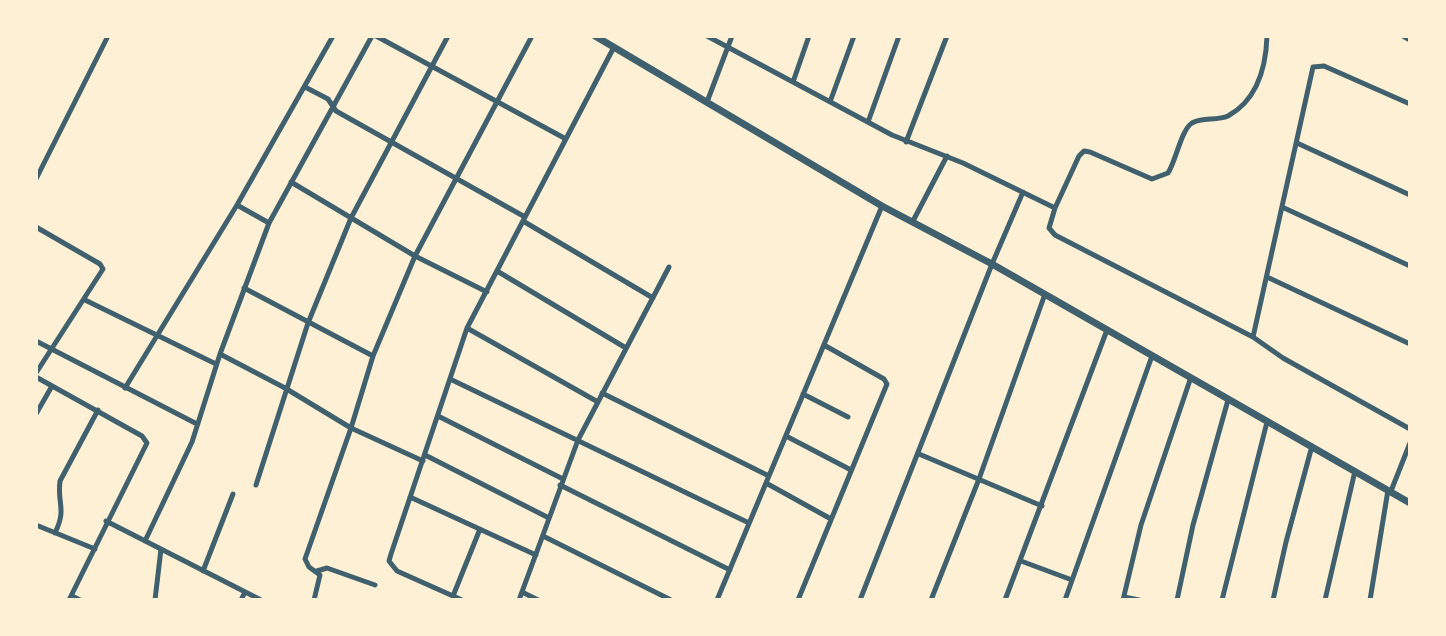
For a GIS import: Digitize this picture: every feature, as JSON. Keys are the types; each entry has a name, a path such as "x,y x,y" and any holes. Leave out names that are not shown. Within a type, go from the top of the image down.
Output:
{"street":[{"path":"36,179 108,36"},
{"path":"125,388 237,205 333,36"},
{"path":"145,541 185,459 216,364 269,223 374,36 566,139"},
{"path":"256,485 308,323 351,218 448,36"},
{"path":"375,585 327,568 317,571 309,567 305,559 373,356 415,256 532,36"},
{"path":"595,36 882,206 992,264 1410,503"},
{"path":"707,36 906,142 947,156 1055,208"},
{"path":"707,102 732,36"},
{"path":"793,82 809,36"},
{"path":"830,102 854,36"},
{"path":"868,122 899,36"},
{"path":"906,142 947,36"},
{"path":"1267,36 1258,85 1226,117 1193,122 1186,130 1168,173 1152,179 1084,151 1055,208 1049,228 1055,235 1253,337 1283,358 1410,429"},
{"path":"1403,36 1410,40"},
{"path":"462,600 392,567 391,554 467,328 614,47"},
{"path":"1253,337 1311,70 1315,65 1321,65 1410,104"},
{"path":"305,87 328,99 333,107 456,177 653,298"},
{"path":"1297,143 1410,195"},
{"path":"913,221 947,156"},
{"path":"291,182 415,256 487,292"},
{"path":"860,600 1023,192"},
{"path":"237,205 269,223"},
{"path":"717,600 882,206"},
{"path":"1282,207 1410,266"},
{"path":"36,227 102,266 103,273 36,375 142,436 147,443 70,598 80,600"},
{"path":"519,600 578,440 669,267"},
{"path":"497,271 626,348"},
{"path":"1267,277 1410,344"},
{"path":"244,288 373,356"},
{"path":"931,600 979,479 1045,294"},
{"path":"85,300 216,364"},
{"path":"467,328 598,402"},
{"path":"1005,600 1107,330"},
{"path":"36,341 197,424"},
{"path":"810,600 799,598 887,384 884,379 824,345"},
{"path":"220,354 351,428 424,458 549,518"},
{"path":"1065,600 1153,355"},
{"path":"1139,600 1124,599 1141,525 1191,377"},
{"path":"450,379 749,523"},
{"path":"36,414 52,386"},
{"path":"602,393 769,476"},
{"path":"803,394 848,417"},
{"path":"1177,600 1193,525 1229,399"},
{"path":"55,533 63,513 60,481 98,410"},
{"path":"438,416 730,570"},
{"path":"1222,600 1267,421"},
{"path":"786,436 851,470"},
{"path":"1370,600 1390,490 1410,443"},
{"path":"1273,600 1312,446"},
{"path":"919,454 1042,506"},
{"path":"1325,600 1355,470"},
{"path":"766,483 831,519"},
{"path":"203,571 233,494"},
{"path":"410,497 536,555"},
{"path":"106,521 261,600"},
{"path":"36,525 95,549"},
{"path":"453,596 480,529"},
{"path":"543,536 671,600"},
{"path":"155,600 161,549"},
{"path":"1021,561 1072,580"},
{"path":"314,600 319,579 317,571"},
{"path":"241,600 245,592"},
{"path":"522,592 538,600"}]}
